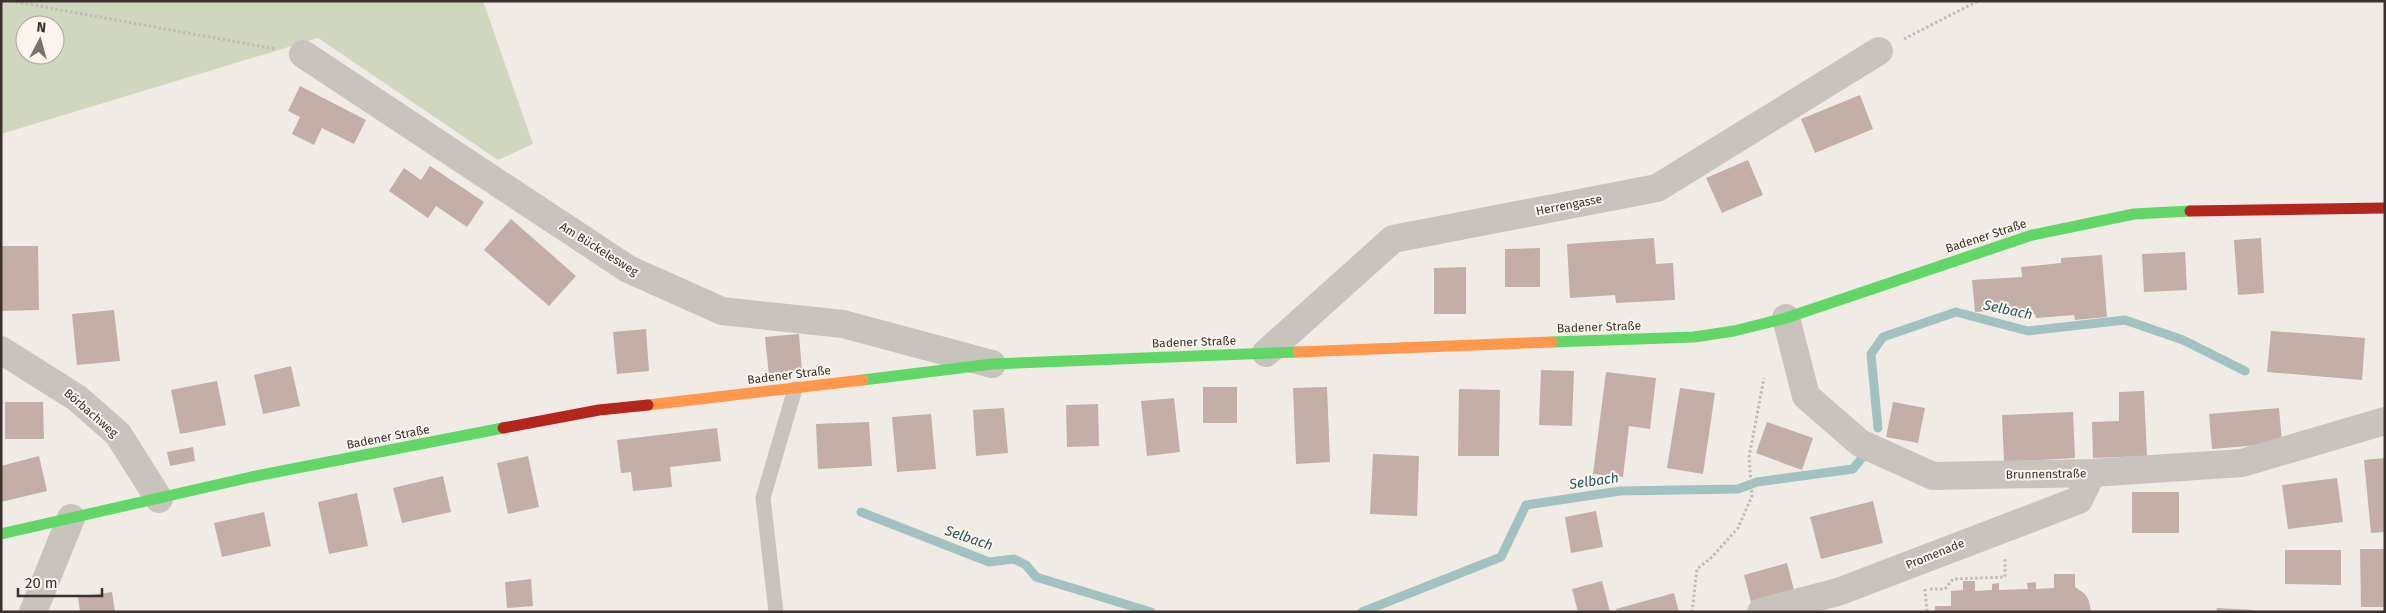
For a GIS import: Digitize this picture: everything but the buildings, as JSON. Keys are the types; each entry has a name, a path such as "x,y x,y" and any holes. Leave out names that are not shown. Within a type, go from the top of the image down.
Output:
{"main road":[{"name":"Badener Straße","path":"1,534 251,477 599,410 795,389 992,364 1694,337 1734,331 1786,318 2032,235 2134,214 2242,209 2385,208"}],"street":[{"name":"Herrengasse","path":"1266,353 1393,239 1657,188 1879,51"},
{"name":"Am Bückelesweg","path":"303,54 636,273 722,311 843,324 992,364"},
{"name":"Brunnenstraße","path":"1786,318 1806,396 1860,443 1933,476 2092,473 2242,463 2385,421"},
{"name":"Börbachweg","path":"1,350 77,398 118,434 159,499"},
{"name":"Promenade","path":"1761,612 1835,602 1994,530 2079,500 2092,473"},
{"path":"33,612 71,518"}],"lane":[{"path":"776,612 763,498 795,389"}],"path":[{"path":"11,1 303,54"},
{"path":"1879,51 1978,1"},
{"path":"1692,612 1697,569 1712,557 1738,528 1752,496 1749,457 1764,378"},
{"path":"1927,589 1945,589 1953,579 2006,578 2004,548 1994,530"}],"green space":[{"path":"1,1 483,1 533,144 498,160 318,38 1,134"}],"waterway":[{"name":"Selbach","path":"1878,428 1871,354 1883,337 1956,312 2028,331 2125,320 2183,340 2245,371"},
{"name":"Selbach","path":"1362,612 1501,557 1526,505 1620,491 1738,489 1757,482 1853,469 1865,454"},
{"name":"Selbach","path":"861,512 989,562 1014,559 1026,565 1036,577 1151,612"}],"traffic: fast":[{"path":"1552,342 1694,337 1734,331 1786,318 2032,235 2134,214 2190,211"},
{"path":"863,380 992,364 1298,352"},
{"path":"1,534 251,477 503,428"}],"traffic: slow":[{"path":"1298,352 1552,342"},
{"path":"648,405 863,380"}],"traffic: jam":[{"path":"2190,211 2385,208"},
{"path":"503,428 599,410 648,405"}]}
